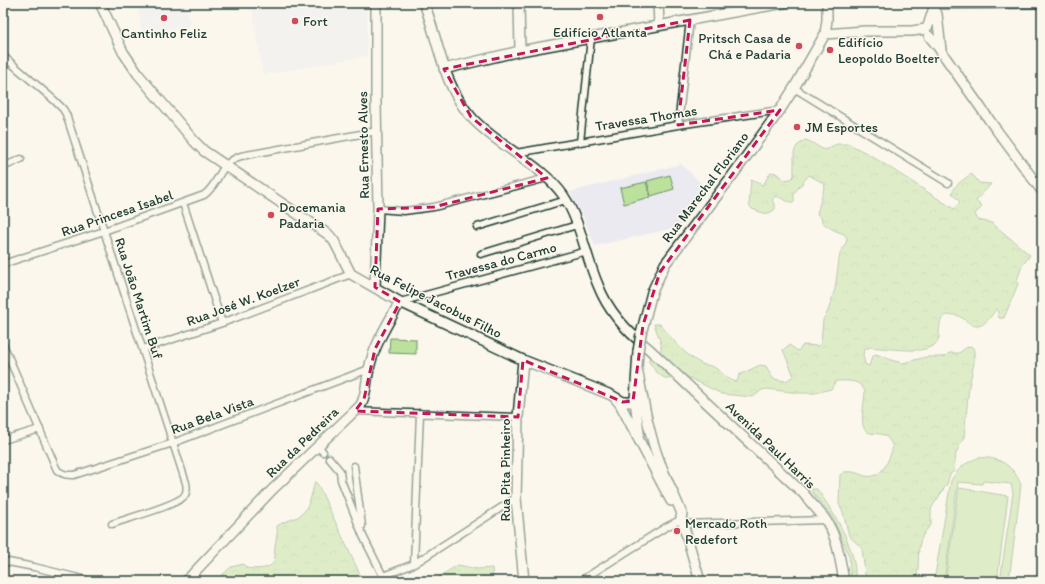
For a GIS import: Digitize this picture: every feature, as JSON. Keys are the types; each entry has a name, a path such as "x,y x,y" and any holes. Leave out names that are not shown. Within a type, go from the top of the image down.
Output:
{"main road":[{"name":"Rua Felipe Jacobus Filho","path":"100,3 123,52 138,74 204,151 329,235 334,241 351,274 400,302 523,360 611,395 622,402 636,420 659,461"},
{"name":"Rua Ernesto Alves","path":"375,287 378,209 376,3"},
{"path":"424,3 444,69 459,99 471,117 489,134 547,178 562,194 578,225 586,250"},
{"path":"519,3 520,51"},
{"path":"658,3 659,25"},
{"path":"444,69 520,51 784,3"},
{"name":"Rua Marechal Floriano","path":"640,441 636,420 635,400 638,351 652,292 665,264 732,176 780,110 794,88 825,34 827,20 826,3"},
{"path":"1041,188 995,128 930,31 935,4 1042,4"},
{"path":"930,31 937,14 945,4"},
{"path":"937,14 940,48"},
{"path":"825,34 865,31 930,31"},
{"name":"Avenida Paul Harris","path":"586,250 597,284 608,306 633,336 648,348 803,493 825,520 833,533 838,548 844,581"},
{"name":"Rua da Pedreira","path":"186,581 272,490 321,449 361,405 364,398 369,369 381,336 400,302"},
{"name":"Rua Pita Pinheiro","path":"523,360 518,417 516,498 524,581"},
{"path":"637,368 647,422 663,476 678,515 682,520 700,581"},
{"path":"611,395 620,404 640,441 663,476"},
{"path":"622,402 630,402 635,400"}],"street":[{"path":"678,125 690,20"},
{"path":"580,142 591,38"},
{"name":"Rua João Martim Buf","path":"3,56 54,100 66,114 186,483 187,490 181,499 168,506 112,524"},
{"path":"794,88 948,183"},
{"name":"Travessa Thomas","path":"516,153 678,125 780,110"},
{"path":"225,165 234,158 241,156 377,131"},
{"path":"3,167 21,159"},
{"name":"Rua Princesa Isabel","path":"3,264 104,231 204,195 208,192 225,165"},
{"path":"378,209 404,211 434,208 547,178"},
{"path":"477,227 566,200"},
{"path":"183,203 222,323"},
{"path":"481,254 578,225"},
{"name":"Travessa do Carmo","path":"400,302 586,250"},
{"name":"Rua José W. Koelzer","path":"143,349 222,323 351,274"},
{"path":"3,344 40,429 3,440"},
{"name":"Rua Bela Vista","path":"40,429 57,470 62,474 74,475 173,442 369,369"},
{"path":"355,411 518,417"},
{"path":"414,564 420,413"},
{"path":"329,458 340,471 341,480 363,536 382,575 386,576 414,564 516,498"},
{"path":"354,466 363,536"},
{"path":"580,581 666,527 682,520 825,520"},
{"path":"3,561 91,581"}],"highlighted area":[{"path":"690,20 678,125 780,110 660,272 643,325 633,401 623,402 523,360 518,417 355,411 364,399 375,349 400,302 375,287 378,209 434,207 547,178 471,117 444,69"}],"shaded area":[{"name":"Cantinho Feliz","path":"156,3 187,3 190,26 142,33 138,9 156,7"},
{"name":"Fort","path":"251,3 367,3 367,56 263,75"},
{"path":"681,164 708,190 679,227 595,246 585,221 570,192"}],"green space":[{"path":"805,140 824,150 837,144 849,144 870,155 954,209 960,202 952,193 953,190 957,184 971,173 979,183 991,184 976,201 982,207 975,214 978,220 992,223 1030,255 1022,266 1017,280 1018,284 1004,318 999,318 997,308 989,319 982,325 977,326 972,325 956,315 949,315 942,318 938,341 928,348 921,350 898,350 870,347 864,350 863,355 865,364 869,366 872,357 876,354 903,363 926,357 941,357 946,356 949,353 959,353 971,346 974,349 974,363 969,386 964,437 956,453 954,471 950,474 947,484 932,507 931,525 921,538 916,581 865,581 862,548 849,536 843,512 839,504 840,475 844,472 855,472 865,476 876,475 884,468 893,447 885,436 870,433 864,428 863,415 865,391 860,384 836,381 831,389 815,393 799,393 767,389 762,390 753,397 722,394 674,370 672,379 664,378 655,370 648,360 652,356 661,358 661,343 654,324 660,324 690,356 704,365 714,367 727,378 737,382 739,375 760,365 766,366 773,379 786,381 794,376 783,350 789,345 798,351 803,345 819,346 821,342 823,320 828,311 835,289 840,253 846,243 847,238 844,234 832,229 822,222 821,217 817,214 825,184 809,175 794,193 794,202 789,202 775,196 772,200 775,204 775,209 769,213 752,209 749,205 751,180 763,185 771,172 776,173 784,180 791,179 794,176 794,152 797,146"},
{"path":"670,175 674,189 651,196 647,181"},
{"path":"646,182 650,197 624,204 620,188"},
{"path":"390,338 416,339 416,354 389,353"},
{"path":"978,458 993,459 1005,464 1014,472 1021,485 1009,581 1000,581 1013,493 1011,484 983,481 982,484 958,482 944,581 935,581 951,481 962,466"},
{"path":"315,481 363,581 216,581 231,567 244,564 246,568 259,569 268,567 274,562 277,526 304,512 311,497"},
{"path":"959,488 1008,496 997,581 975,581 946,576"},
{"path":"812,489 817,489 831,509 844,532 853,557 855,581 851,581 849,556 833,518 812,492"},
{"path":"458,565 477,569 492,568 493,581 437,581 440,576"}],"place":[{"name":"Edifício Atlanta","path":"600,17"},
{"name":"Cantinho Feliz","path":"164,18"},
{"name":"Fort","path":"295,21"},
{"name":"Pritsch Casa de Chá e Padaria","path":"799,46"},
{"name":"Edifício Leopoldo Boelter","path":"830,50"},
{"name":"JM Esportes","path":"797,127"},
{"name":"Docemania Padaria","path":"271,215"},
{"name":"Mercado Roth Redefort","path":"677,531"}]}
